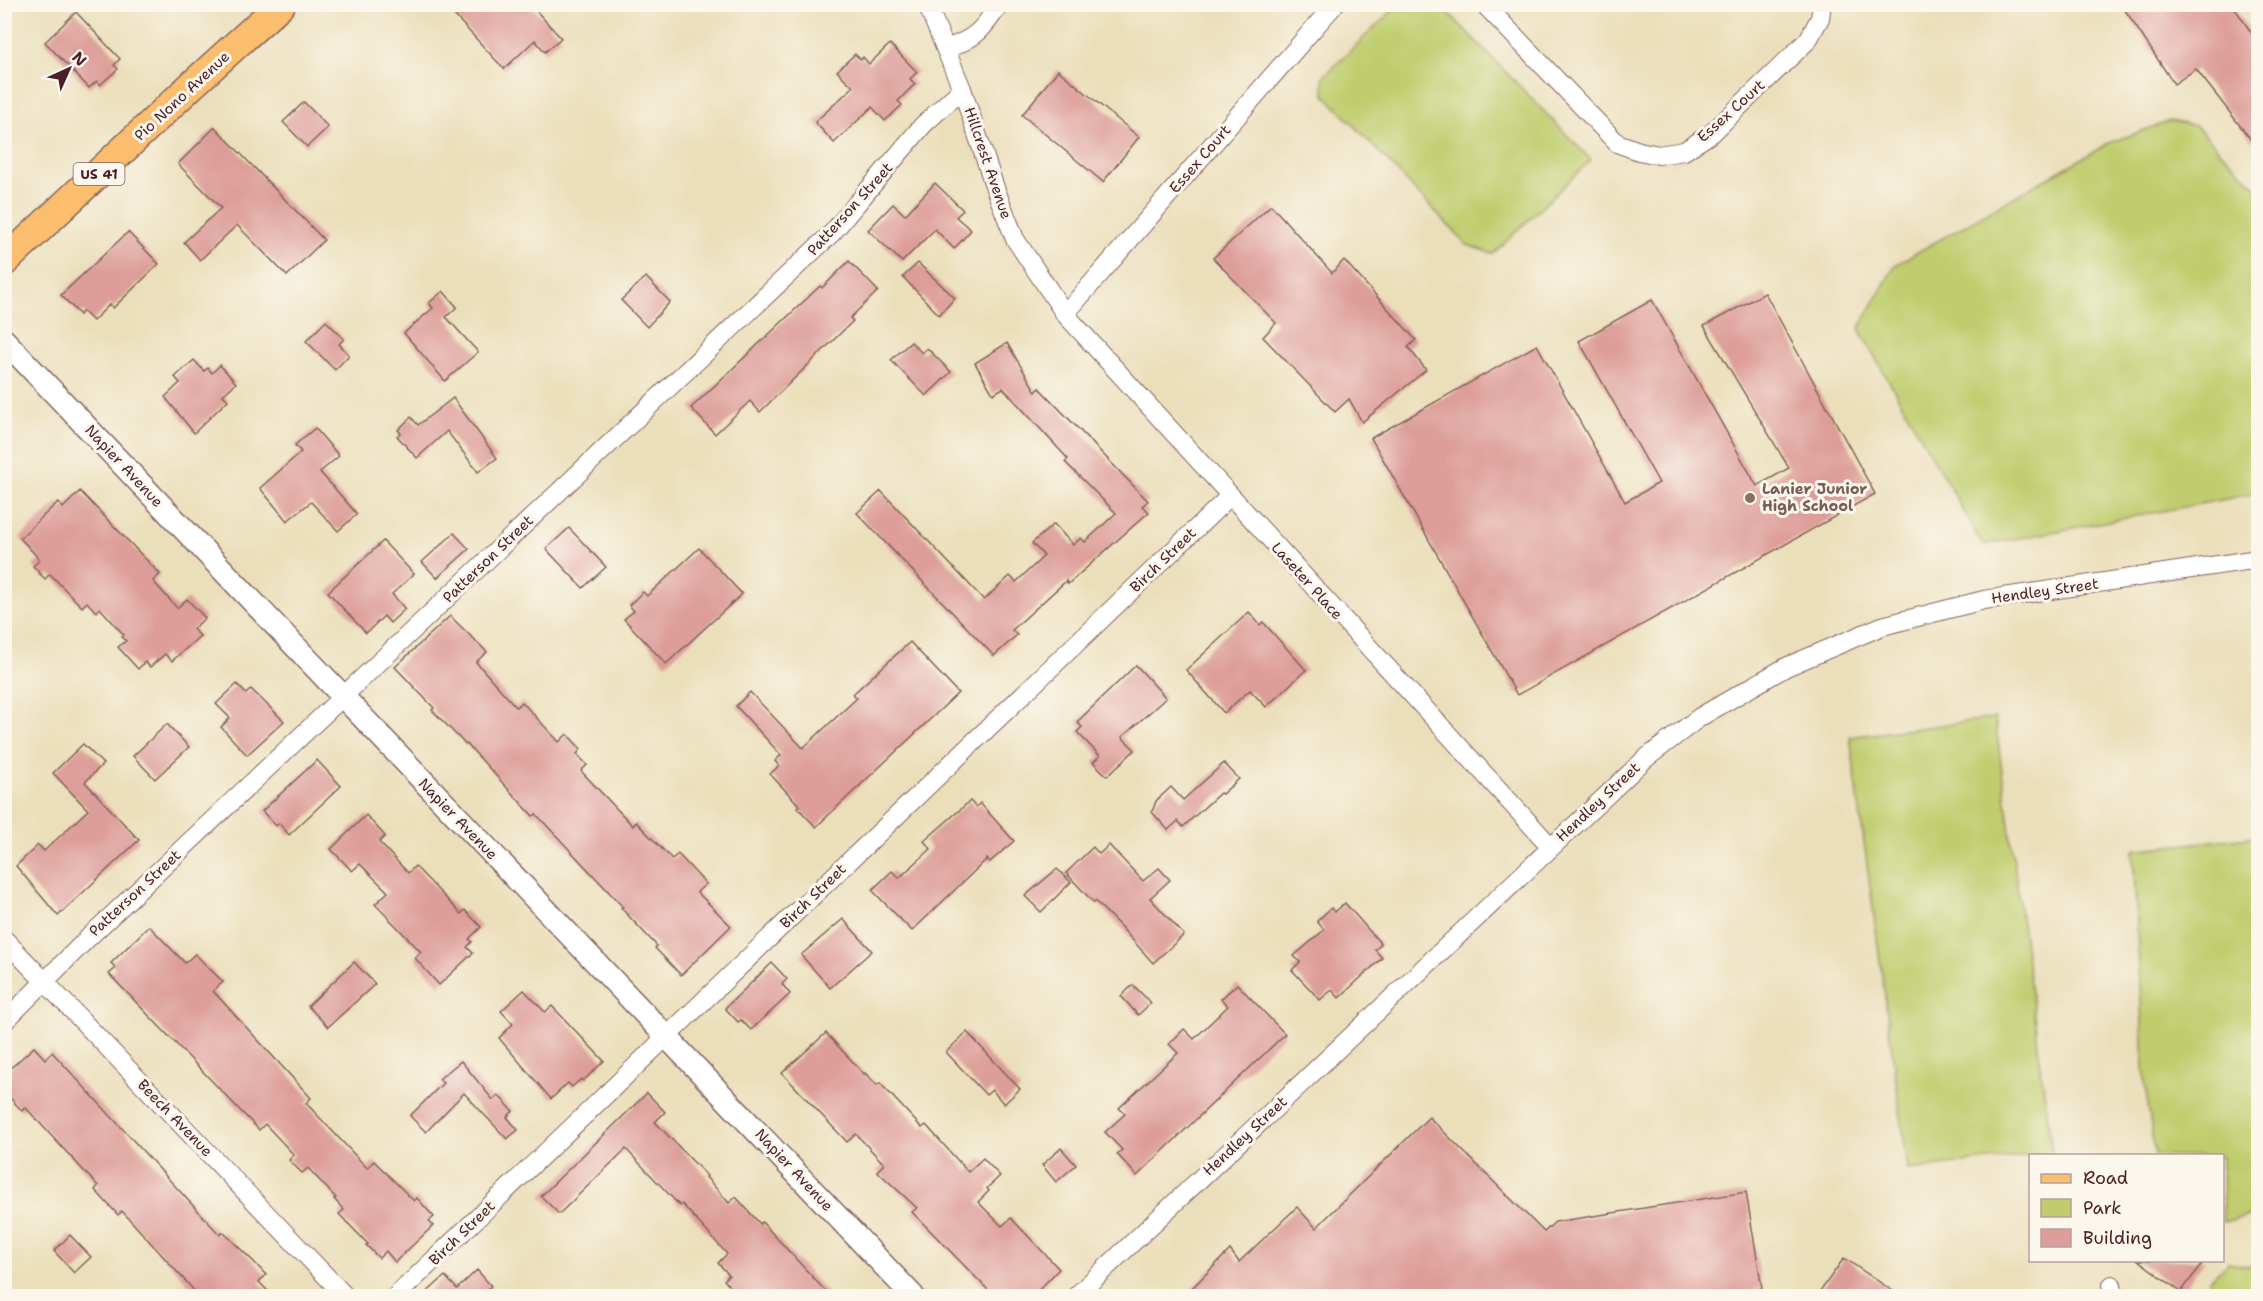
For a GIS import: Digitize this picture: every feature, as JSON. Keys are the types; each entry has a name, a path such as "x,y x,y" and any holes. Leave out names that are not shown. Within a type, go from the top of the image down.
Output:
{"main road":[{"name":"Pio Nono Avenue","path":"4,262 281,4"}],"street":[{"name":"Hillcrest Avenue","path":"927,4 962,89 995,188 1015,239 1065,314"},
{"path":"946,49 980,32 1000,4"},
{"name":"Essex Court","path":"1065,314 1335,4"},
{"name":"Essex Court","path":"1484,4 1617,143 1659,155 1683,152 1712,133 1808,40 1820,18 1822,4"},
{"name":"Patterson Street","path":"4,1022 96,930 832,233 923,125 962,89"},
{"name":"Laseter Place","path":"1065,314 1551,847"},
{"name":"Napier Avenue","path":"4,340 913,1296"},
{"name":"Birch Street","path":"396,1296 1230,496"},
{"name":"Hendley Street","path":"1076,1296 1645,759 1700,717 1786,667 1882,626 1984,600 2259,559"},
{"name":"Beech Avenue","path":"4,939 345,1296"}],"green space":[{"path":"1399,4 1441,5 1591,160 1493,254 1467,245 1324,94 1323,77"},
{"path":"2170,121 2196,126 2258,189 2258,493 1983,545 1859,329 1895,265 2109,143"},
{"path":"1995,718 2052,1152 1908,1170 1850,737"},
{"path":"2258,836 2258,1214 2224,1222 2224,1154 2155,1154 2145,1083 2133,850"},
{"path":"2228,1263 2258,1268 2258,1296 2211,1296 2210,1279"}],"building":[{"path":"444,4 530,4 561,38 545,52 535,40 504,69"},
{"path":"2121,4 2232,4 2259,44 2259,150 2196,69 2174,84"},
{"path":"76,12 120,59 114,65 118,69 100,85 97,81 89,88 45,42"},
{"path":"890,44 917,72 910,79 915,84 898,101 902,105 885,121 872,107 834,143 815,122 853,87 837,71 855,54 861,60 863,57 869,64"},
{"path":"1058,70 1139,137 1103,182 1022,115"},
{"path":"304,102 328,127 307,147 283,122"},
{"path":"215,127 324,240 287,276 237,225 200,260 184,242 221,208 178,164"},
{"path":"935,183 963,210 956,217 971,230 954,249 935,229 902,262 868,230 893,204 905,215"},
{"path":"1271,205 1332,273 1344,260 1416,340 1408,347 1426,370 1362,422 1349,399 1335,412 1263,337 1276,323 1213,258"},
{"path":"128,232 159,264 113,308 110,304 93,321 83,311 80,315 61,295"},
{"path":"849,261 878,291 850,318 853,321 760,412 750,401 715,434 691,408"},
{"path":"918,263 955,298 939,315 903,277"},
{"path":"646,277 670,302 647,327 621,300"},
{"path":"443,291 457,307 446,317 478,352 445,381 404,333 433,308 429,303"},
{"name":"Lanier Junior High School","path":"1765,293 1875,494 1517,695 1371,438 1537,345 1625,502 1659,483 1579,341 1652,300 1757,486 1789,468 1704,326"},
{"path":"326,321 344,339 339,344 349,355 335,370 306,341"},
{"path":"911,342 922,353 927,348 951,372 926,396 891,360"},
{"path":"1007,343 1036,392 1039,388 1148,501 1142,506 1149,512 1068,584 1066,581 1012,630 1017,635 994,656 857,513 881,491 984,600 1010,576 1016,582 1044,556 1032,543 1054,524 1073,545 1081,538 1085,542 1116,513 1065,462 1068,459 1003,388 993,394 975,363"},
{"path":"194,360 204,371 208,368 212,373 220,365 236,383 223,395 228,400 194,433 165,397 180,383 175,377"},
{"path":"453,398 497,458 478,472 447,431 417,458 397,436 401,433 398,430 411,417 418,425"},
{"path":"315,428 339,456 320,472 357,514 338,531 311,502 287,521 260,488 301,452 295,445"},
{"path":"80,491 160,574 153,581 177,608 187,599 205,618 193,629 200,636 172,661 165,654 150,667 145,662 138,669 118,647 126,641 122,637 124,635 100,608 96,612 87,602 82,607 50,574 45,579 33,566 40,560 20,538 58,502 63,508"},
{"path":"569,528 606,567 583,588 546,549"},
{"path":"454,533 469,549 437,578 422,562"},
{"path":"383,541 414,574 392,594 405,609 390,623 384,616 366,633 328,592"},
{"path":"699,548 742,594 666,664 624,619 634,611 629,605 643,592 647,596"},
{"path":"1249,612 1260,625 1263,622 1306,670 1266,707 1250,690 1224,713 1186,670"},
{"path":"450,616 487,652 476,662 516,707 522,702 559,742 567,734 581,749 577,754 587,765 581,771 633,826 636,822 672,859 678,854 706,884 697,892 731,926 681,975 655,948 657,946 621,908 623,907 536,814 533,816 467,744 432,710 434,708 395,667"},
{"path":"910,642 958,693 816,827 770,774 779,766 775,761 781,755 736,706 750,692 803,748 857,698 853,694"},
{"path":"1136,665 1166,698 1122,737 1135,750 1107,776 1093,762 1100,756 1077,732 1082,727 1077,722"},
{"path":"237,684 246,694 251,689 284,721 247,755 221,727 230,718 216,704"},
{"path":"167,724 189,747 155,779 133,756"},
{"path":"83,744 103,764 85,782 139,840 58,916 16,866 38,845 44,851 88,810 53,773"},
{"path":"317,760 341,786 289,835 279,823 276,826 262,811"},
{"path":"1224,763 1239,779 1183,827 1178,821 1168,830 1152,812 1156,801 1171,787 1183,800"},
{"path":"970,801 976,807 980,803 1014,841 990,862 987,859 912,931 872,890 892,871 899,878 931,849 924,841"},
{"path":"366,815 385,836 379,842 408,873 415,866 461,914 465,910 481,927 469,939 472,942 467,947 473,953 439,985 415,958 421,952 375,904 388,892 360,864 352,871 331,849"},
{"path":"1109,845 1143,881 1159,868 1170,880 1150,898 1184,935 1153,963 1120,926 1066,873 1093,847 1099,854"},
{"path":"1057,869 1071,882 1041,912 1025,896"},
{"path":"1345,903 1381,944 1375,950 1382,958 1339,998 1332,990 1320,1000 1292,970 1300,962 1294,956 1324,930 1317,921 1331,908 1335,912"},
{"path":"843,919 872,951 830,988 801,955"},
{"path":"149,926 185,963 195,954 223,982 213,991 311,1098 306,1103 367,1168 374,1161 414,1201 417,1198 434,1217 429,1221 433,1226 395,1262 386,1251 379,1258 366,1245 368,1244 339,1214 344,1210 334,1199 336,1198 308,1168 302,1173 289,1160 294,1155 265,1124 259,1130 109,974 116,968 111,963"},
{"path":"354,962 375,984 328,1027 308,1006"},
{"path":"772,963 787,979 782,984 790,994 751,1030 741,1020 738,1022 725,1008"},
{"path":"1237,984 1285,1034 1137,1176 1117,1154 1122,1150 1105,1132 1125,1114 1119,1108 1178,1053 1169,1044 1184,1029 1194,1039 1228,1006 1221,999"},
{"path":"1133,985 1151,1003 1138,1015 1121,996"},
{"path":"524,990 545,1012 552,1006 604,1061 583,1081 581,1079 572,1087 568,1083 551,1099 499,1038 513,1024 501,1011"},
{"path":"967,1032 1020,1089 1004,1104 992,1090 986,1095 946,1052"},
{"path":"826,1033 864,1074 877,1085 880,1083 922,1128 926,1125 968,1172 983,1158 1000,1176 987,1188 989,1191 978,1202 1002,1226 1011,1218 1059,1269 1033,1296 994,1296 912,1212 917,1208 877,1171 884,1164 856,1134 847,1142 782,1073"},
{"path":"34,1047 45,1059 52,1052 220,1235 223,1232 253,1261 266,1275 259,1282 273,1296 199,1296 122,1211 118,1215 95,1190 98,1186 25,1107 22,1111 4,1091 4,1074"},
{"path":"461,1061 493,1100 498,1095 513,1111 507,1117 518,1130 507,1139 464,1093 426,1132 410,1116 443,1083 439,1079"},
{"path":"647,1093 665,1112 655,1122 707,1176 729,1203 736,1197 830,1296 738,1296 724,1280 729,1275 718,1263 727,1254 682,1204 680,1206 626,1149 559,1214 541,1196"},
{"path":"1429,1117 1544,1232 1555,1222 1746,1192 1762,1288 1746,1293 1746,1296 1184,1296 1230,1250 1239,1262 1297,1207 1316,1228"},
{"path":"1061,1148 1076,1165 1056,1182 1042,1165"},
{"path":"70,1235 91,1257 74,1273 54,1251"},
{"path":"1844,1258 1900,1296 1817,1296"},
{"path":"2141,1262 2204,1262 2181,1292"},
{"path":"477,1270 491,1286 480,1296 423,1296 445,1276 457,1289"}],"place":[{"name":"Lanier Junior High School","path":"1750,498"}]}
